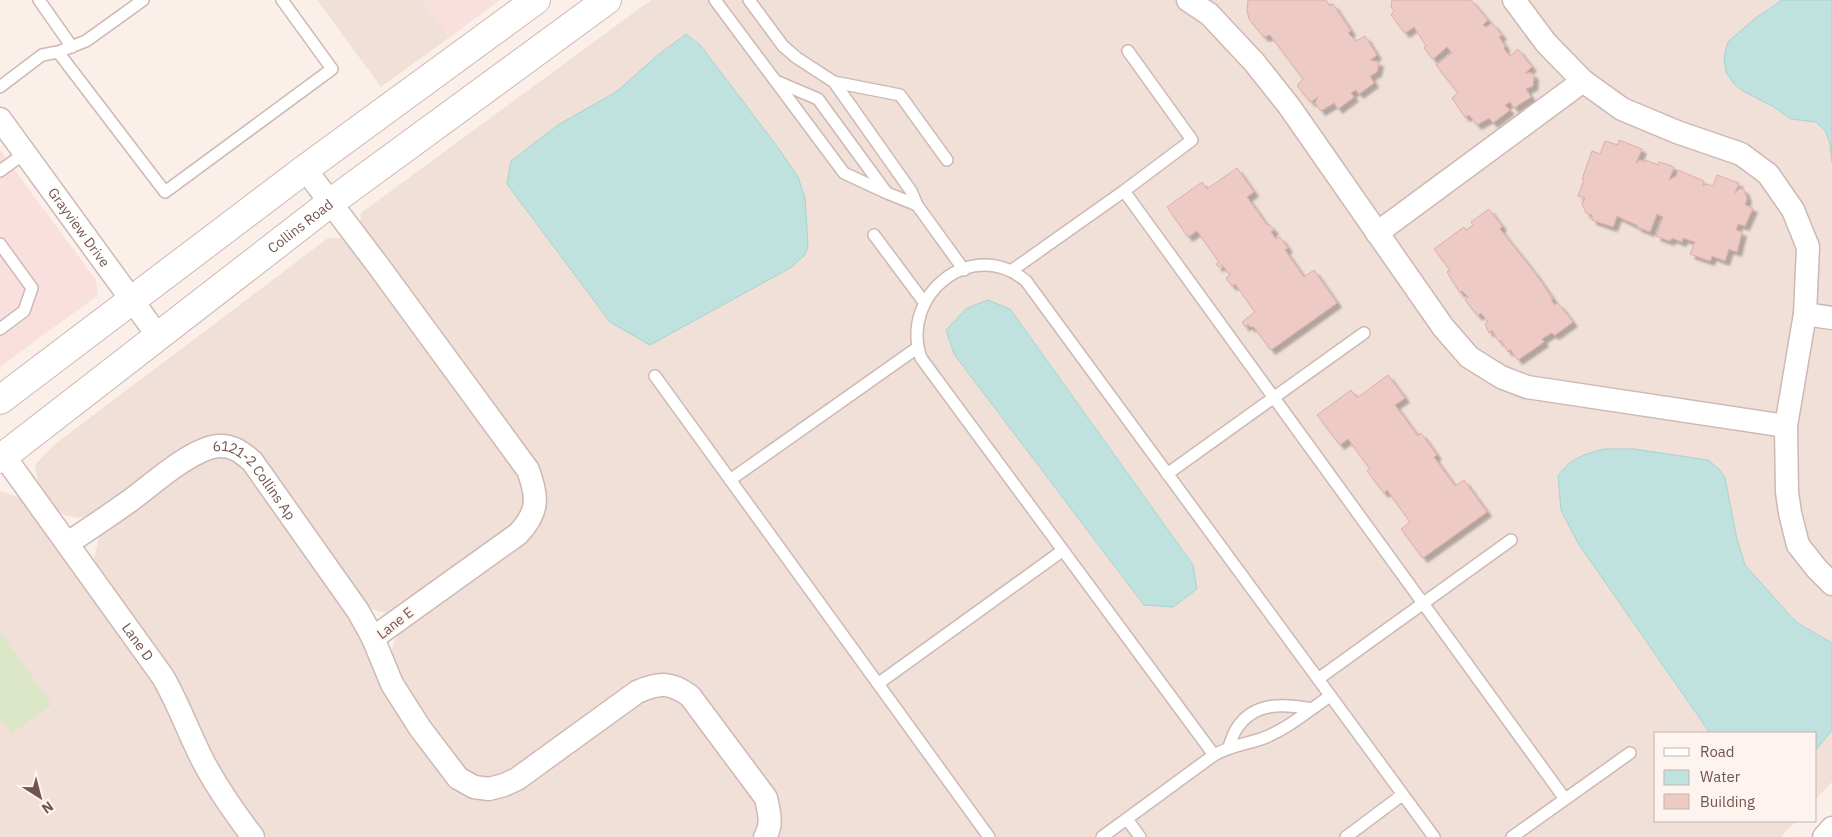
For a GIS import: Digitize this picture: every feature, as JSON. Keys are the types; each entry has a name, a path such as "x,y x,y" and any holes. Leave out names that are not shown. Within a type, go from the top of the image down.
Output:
{"main road":[{"path":"0,400 305,169 536,0"},
{"name":"Collins Road","path":"2,458 330,203 607,0"}],"street":[{"path":"1188,0 1209,14 1254,62 1290,106 1443,328 1469,357 1501,376 1527,387 1786,426"},
{"path":"1514,0 1546,43 1583,81 1622,109 1678,132 1741,154 1768,174 1793,210 1808,247 1805,314 1786,426 1787,492 1798,545 1832,584"},
{"path":"1377,233 1583,81"},
{"name":"Grayview Drive","path":"0,118 158,336"},
{"name":"Lane E","path":"305,169 528,470 535,488 535,508 529,523 518,534 373,638 392,684 420,728 458,778 474,787 490,789 517,779 637,692 652,685 667,684 679,688 690,696 766,798 770,816 768,832 765,837"},
{"path":"1805,314 1832,318"},
{"name":"6121-2 Collins Ap","path":"68,543 188,458 204,449 220,446 236,448 252,461 358,611 373,638"},
{"name":"Lane D","path":"2,458 68,543 163,677 172,692 201,758 232,808 253,837"},
{"path":"1824,837 1832,828"}],"lane":[{"path":"39,0 72,47"},
{"path":"0,87 42,55 58,52 86,41 142,0"},
{"path":"58,52 165,192 332,70 282,0"},
{"path":"715,0 844,173 887,194 917,205"},
{"path":"749,0 783,46 797,58 834,82 911,191 917,205 964,270"},
{"path":"1010,271 1124,191 1192,140 1128,50"},
{"path":"776,81 818,99 887,194"},
{"path":"834,82 900,95 947,160"},
{"path":"0,171 25,153"},
{"path":"1124,191 1565,799"},
{"path":"874,235 924,302"},
{"path":"0,244 32,288 24,311 0,329"},
{"path":"1214,755 925,365 917,348 916,330 918,317 924,302 939,282 956,272 973,267 990,266 1010,271 1026,281 1434,837"},
{"path":"1167,474 1364,333"},
{"path":"730,480 917,348"},
{"path":"655,376 989,837"},
{"path":"1318,679 1511,540"},
{"path":"879,683 1062,551"},
{"path":"1102,837 1214,755 1229,747 1269,735 1293,722 1330,696"},
{"path":"1229,747 1236,728 1255,711 1268,706 1285,705 1312,708"},
{"path":"1512,837 1630,753"},
{"path":"1346,837 1402,795"},
{"path":"1127,819 1140,837"}],"shaded area":[{"path":"317,0 422,0 450,37 381,87"},
{"path":"422,0 500,0 450,37"},
{"path":"651,0 1782,0 1753,20 1728,42 1734,84 1791,119 1815,122 1826,132 1830,144 1832,163 1832,643 1796,622 1745,565 1737,539 1725,478 1708,460 1674,456 1578,543 1709,732 1654,732 1654,822 1795,822 1781,837 774,837 778,826 670,675 652,673 635,680 506,774 491,781 476,779 462,769 419,709 394,667 390,655 395,639 403,629 542,517 546,502 544,483 535,464 360,225 361,213"},
{"path":"0,150 96,280 98,295 0,367"},
{"path":"328,238 341,238 350,242 522,479 527,498 523,514 512,527 399,608 387,613 374,610 366,605 242,442 96,512 79,518 64,515 53,508 39,487 35,465 54,445"},
{"path":"214,456 233,461 246,469 356,622 453,784 471,798 492,799 644,699 661,693 676,696 754,796 760,814 757,830 752,837 267,837 228,783 174,677 100,572 94,559 99,538 108,528 198,462"},
{"path":"0,491 21,498 159,688 244,837 0,837 0,718 11,734 51,705 0,631"},
{"path":"1832,730 1832,782 1817,798 1817,749"}],"green space":[{"path":"0,631 52,705 11,734 0,718"}],"water":[{"path":"1782,0 1832,0 1832,163 1830,144 1826,132 1816,122 1791,119 1774,107 1743,91 1734,84 1726,72 1724,57 1728,42 1753,20"},
{"path":"686,34 701,46 798,177 805,198 808,246 805,255 790,268 650,345 610,322 507,184 511,161 558,125 616,92 658,55"},
{"path":"988,300 1010,309 1193,565 1197,589 1173,607 1144,605 954,354 946,330 967,308"},
{"path":"1604,449 1634,449 1708,460 1719,469 1725,478 1737,539 1745,565 1796,622 1832,643 1832,730 1817,749 1817,732 1709,732 1578,543 1561,510 1558,476 1572,461 1589,453"}],"building":[{"path":"1248,0 1326,0 1330,6 1333,4 1351,31 1348,33 1356,41 1365,36 1377,55 1370,60 1379,62 1377,72 1370,76 1374,83 1359,94 1356,90 1351,93 1354,97 1338,109 1334,103 1321,111 1315,103 1318,97 1311,102 1297,86 1303,79 1270,35 1264,37 1249,19 1247,10"},
{"path":"1392,0 1471,0 1488,20 1483,25 1486,27 1492,23 1502,35 1499,37 1505,46 1504,49 1510,56 1518,49 1532,67 1525,73 1532,73 1534,76 1533,86 1526,89 1531,97 1514,108 1510,102 1505,105 1510,110 1493,123 1489,118 1477,125 1469,115 1465,117 1452,98 1458,93 1436,65 1452,53 1447,47 1433,59 1424,48 1426,46 1414,27 1405,33 1391,15 1394,11 1391,7"},
{"path":"1619,140 1642,149 1636,163 1640,160 1645,162 1646,160 1658,165 1659,162 1672,166 1674,168 1669,180 1676,176 1678,170 1704,181 1703,186 1707,184 1713,186 1717,175 1739,183 1735,193 1740,188 1744,190 1747,198 1745,205 1753,208 1745,226 1738,224 1736,230 1742,232 1737,252 1729,249 1725,261 1712,256 1710,261 1690,254 1695,242 1683,238 1682,242 1672,238 1670,241 1656,236 1663,217 1657,214 1650,232 1617,216 1613,227 1592,220 1592,215 1586,213 1582,204 1585,198 1578,196 1584,180 1582,179 1592,151 1600,154 1605,141 1618,145"},
{"path":"1237,168 1254,192 1247,197 1267,225 1269,224 1274,230 1271,232 1276,239 1280,237 1288,248 1285,250 1304,277 1314,270 1337,303 1271,350 1253,326 1251,328 1248,324 1245,327 1242,322 1255,312 1235,284 1232,286 1226,278 1230,275 1222,265 1218,267 1216,264 1219,262 1197,231 1188,237 1167,207 1202,182 1207,189"},
{"path":"1489,209 1502,226 1500,229 1553,299 1551,300 1555,305 1558,303 1573,322 1555,335 1551,333 1542,339 1544,342 1518,360 1510,349 1508,352 1501,340 1499,342 1492,330 1489,333 1485,324 1488,322 1481,313 1478,316 1465,300 1468,297 1462,291 1460,293 1447,272 1450,270 1434,249 1464,227 1466,230 1473,225 1471,222"},
{"path":"1388,375 1405,398 1395,405 1418,436 1421,433 1437,455 1434,457 1455,486 1464,480 1487,512 1423,558 1401,529 1410,522 1387,490 1384,493 1367,471 1370,469 1348,439 1340,445 1317,415 1351,390 1357,398"}]}
